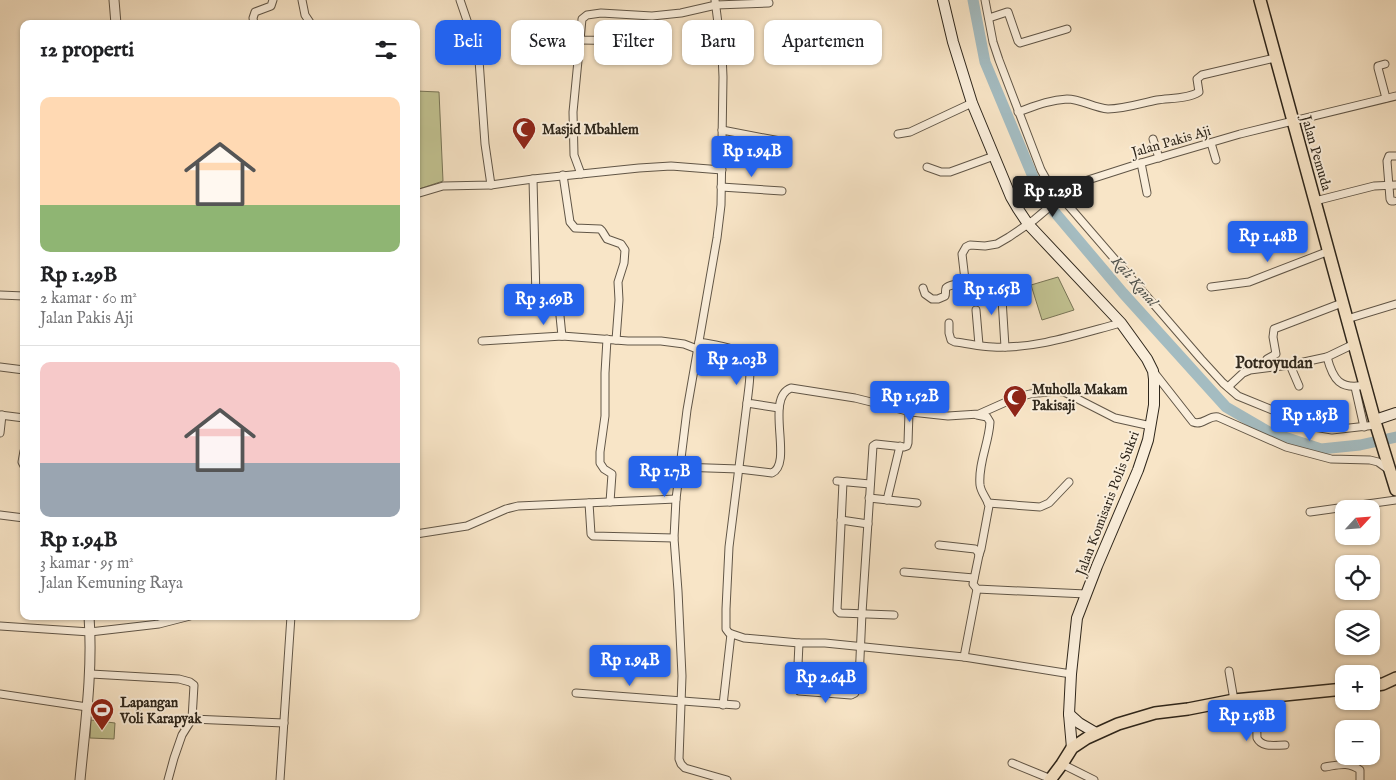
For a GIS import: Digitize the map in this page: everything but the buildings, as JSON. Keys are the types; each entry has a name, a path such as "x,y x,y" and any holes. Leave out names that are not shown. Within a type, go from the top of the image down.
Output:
{"highway":[{"name":"Jalan Pemuda","path":"1260,0 1354,344 1360,386 1396,490"},
{"path":"1380,684 1396,678"},
{"path":"1051,779 1072,748 1096,733 1118,724 1155,713 1234,700 1335,690"}],"main road":[{"name":"Jalan Komisaris Polis Sukri","path":"943,0 953,42 972,103 1018,209 1121,323 1141,350 1153,371 1154,405 1148,440 1138,470 1077,618 1069,714 1072,748"},
{"path":"1373,426 1396,413"},
{"path":"1069,714 1079,723 1096,733"}],"street":[{"path":"114,0 116,20"},
{"path":"253,20 255,12 271,6 273,0"},
{"path":"302,0 305,15 308,20"},
{"path":"460,0 479,60 485,144 491,185"},
{"path":"984,0 999,60 1018,112 1050,186 1201,359 1238,396 1317,429 1332,430 1373,426"},
{"path":"582,20 587,15 601,13 652,16 681,14 716,2 768,3"},
{"path":"716,2 722,62 721,187 717,238 684,425 674,538 679,601 682,702 678,751 680,763 689,770 727,780"},
{"path":"989,18 1008,12 1020,43 1067,29"},
{"path":"1018,112 1043,102 1054,100 1076,100 1109,109 1182,97 1199,92 1197,79 1202,75 1275,58"},
{"path":"1381,64 1378,68 1386,98"},
{"path":"578,65 573,112 574,155 581,174"},
{"name":"Jalan Pakis Aji","path":"923,288 925,294 932,299 943,298 948,287 962,283 965,280 962,254 966,247 970,245 985,246 997,244 1031,222 1073,187 1088,180 1141,163 1292,121 1396,97"},
{"path":"898,134 910,132 972,103"},
{"path":"722,130 780,141"},
{"path":"1153,139 1159,158"},
{"path":"1211,143 1216,160"},
{"path":"927,168 941,172 950,172 994,156"},
{"path":"1394,201 1391,201 1390,198 1392,185 1388,158 1396,156"},
{"path":"1141,163 1147,193"},
{"path":"420,193 451,186 491,185 591,172 671,166 722,170"},
{"path":"563,175 570,222 575,228 600,229 607,239 621,244 625,250 624,263 618,282 619,300 616,340"},
{"path":"533,179 536,298 540,302 559,306 562,336"},
{"path":"1315,201 1374,186 1392,185"},
{"path":"721,187 782,191"},
{"path":"1211,287 1249,282 1329,251"},
{"path":"1001,283 1005,347"},
{"path":"0,295 20,296"},
{"path":"1269,368 1267,359 1276,354 1273,337 1274,329 1342,303"},
{"path":"1347,319 1396,304"},
{"path":"976,310 978,345"},
{"path":"949,322 950,338 955,342 992,347 1055,341 1121,323"},
{"path":"482,341 562,336 668,342 736,350 746,357 750,368 747,403 728,556 726,629 731,634 744,638 860,646 964,657 1071,674"},
{"path":"607,339 605,426 601,444 600,463 604,469 612,474 610,502"},
{"path":"1228,387 1243,373 1250,370 1327,357 1354,344"},
{"path":"1327,357 1330,369 1338,381 1346,386 1360,386"},
{"path":"1290,364 1299,386"},
{"path":"0,367 20,370"},
{"path":"1153,371 1193,422 1200,423 1212,416 1218,417 1286,447 1331,458 1370,460 1388,467"},
{"path":"679,467 775,472 779,467 780,399 782,394 791,388 855,398 928,415 987,417 990,422 980,479 981,490 988,503 985,529 973,586 977,589 1086,594"},
{"path":"972,415 987,411 1015,398 1030,394 1058,391 1064,392 1115,418 1151,426"},
{"path":"747,403 779,408"},
{"path":"798,643 797,686 799,691 851,695 855,693 859,680 873,446 878,444 906,447 908,444 909,412"},
{"path":"0,433 1,415 20,417"},
{"path":"887,500 900,446"},
{"path":"870,484 840,481 841,520 837,610 840,613 894,615"},
{"path":"988,503 1040,507 1049,503 1069,482"},
{"path":"869,498 917,503"},
{"path":"420,533 467,526 506,509 518,506 676,499"},
{"path":"1310,512 1396,500"},
{"path":"589,503 591,534 593,536 674,538"},
{"path":"0,515 20,518"},
{"path":"841,520 868,524"},
{"path":"939,545 975,549 979,554"},
{"path":"904,572 974,578"},
{"path":"964,657 977,589"},
{"path":"80,780 91,674 89,620"},
{"path":"0,626 90,632 159,624 174,620"},
{"path":"280,780 290,620"},
{"path":"723,705 731,634"},
{"path":"1229,671 1234,700"},
{"path":"91,674 179,679 194,685 192,719 182,736 168,780"},
{"path":"576,693 736,705"},
{"path":"0,694 87,708"},
{"path":"1256,698 1257,738 1259,742 1263,745 1285,745"},
{"path":"192,719 284,723"},
{"path":"1012,763 1051,779"},
{"path":"1324,767 1345,763 1360,770 1360,780"},
{"path":"1062,764 1094,780"}],"green space":[{"path":"420,91 439,92 443,181 420,189"},
{"path":"1058,277 1074,310 1042,320 1031,285"},
{"name":"Lapangan Voli Karapyak","path":"91,720 115,723 114,739 90,738"}],"waterway":[{"name":"Kali Kanal","path":"973,0 985,62 1041,196 1123,293 1226,407 1269,432 1321,449 1360,445 1396,437"}],"place":[{"name":"Masjid Mbahlem","path":"524,150"},
{"name":"Muholla Makam Pakisaji","path":"1015,418"},
{"name":"Lapangan Voli Karapyak","path":"102,731"}],"district":[{"name":"Potroyudan","path":"1274,362"}]}
